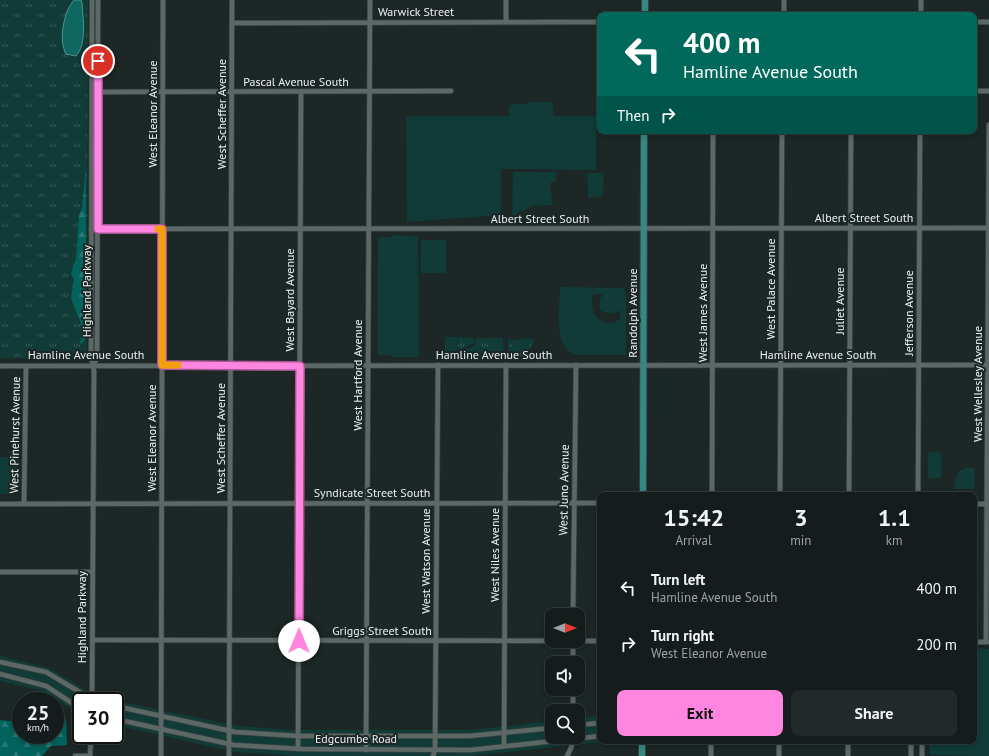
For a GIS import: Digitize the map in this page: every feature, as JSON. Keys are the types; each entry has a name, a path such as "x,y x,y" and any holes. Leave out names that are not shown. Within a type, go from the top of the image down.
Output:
{"main road":[{"path":"644,0 644,12"},
{"name":"Randolph Avenue","path":"643,492 644,134"},
{"path":"642,744 642,756"}],"street":[{"name":"Highland Parkway","path":"92,0 91,356 94,366"},
{"name":"Highland Parkway","path":"93,692 92,572 94,366 97,356 98,0"},
{"name":"West Eleanor Avenue","path":"161,756 163,0"},
{"name":"West Scheffer Avenue","path":"229,756 232,0"},
{"name":"West Hartford Avenue","path":"366,750 370,0"},
{"path":"506,0 506,22"},
{"path":"784,0 784,12"},
{"path":"921,0 921,12"},
{"name":"Warwick Street","path":"232,22 597,22"},
{"path":"977,22 989,22"},
{"name":"Pascal Avenue South","path":"92,92 452,91"},
{"path":"977,91 989,91"},
{"name":"West Bayard Avenue","path":"298,749 301,92"},
{"name":"West Wellesley Avenue","path":"987,642 989,125"},
{"name":"West James Avenue","path":"712,492 713,134"},
{"name":"West Palace Avenue","path":"780,492 782,134"},
{"name":"Juliet Avenue","path":"848,492 851,134"},
{"name":"Jefferson Avenue","path":"918,492 920,134"},
{"name":"Albert Street South","path":"91,229 989,228"},
{"name":"West Niles Avenue","path":"504,746 506,365"},
{"name":"West Juno Avenue","path":"573,608 576,365"},
{"name":"Hamline Avenue South","path":"0,366 988,365"},
{"name":"West Pinehurst Avenue","path":"24,504 26,366"},
{"name":"West Watson Avenue","path":"433,756 436,750 438,366"},
{"name":"Syndicate Street South","path":"0,504 597,503"},
{"path":"977,504 988,504"},
{"path":"0,572 92,572"},
{"name":"Griggs Street South","path":"92,640 545,641"},
{"name":"Griggs Street South","path":"585,641 597,642"},
{"path":"0,662 40,670 52,675 79,692"},
{"path":"0,674 46,686 72,703"},
{"name":"Edgcumbe Road","path":"124,708 229,730 298,736 469,736 545,729"},
{"name":"Edgcumbe Road","path":"124,721 229,744 298,749 470,750 545,741"},
{"path":"585,724 597,723"},
{"name":"Edgcumbe Road","path":"585,737 597,736"},
{"path":"75,756 90,756 91,744"},
{"path":"567,756 572,744"},
{"path":"711,744 711,756"},
{"path":"779,744 779,756"},
{"path":"848,744 848,756"},
{"path":"911,744 911,756"},
{"path":"922,744 922,756"}],"green space":[{"path":"0,0 88,0 87,357 85,359 0,358"},
{"path":"529,102 552,102 554,114 548,116 596,116 596,170 501,169 501,215 407,222 406,116 509,116 509,107 512,104 528,104"},
{"path":"86,164 86,319 85,339 82,344 80,343 82,332 80,321 71,298 74,279 71,274 76,258 79,215 82,208"},
{"path":"513,172 557,172 556,181 550,183 553,205 531,206 526,210 518,212 517,219 512,219"},
{"path":"587,173 604,173 603,196 588,198"},
{"path":"392,235 418,236 419,357 392,357 392,355 380,356 377,353 378,240 380,237 392,237"},
{"path":"421,240 446,240 446,273 421,273"},
{"path":"560,287 622,288 626,292 626,355 575,355 568,350 563,343 560,334","holes":["594,294 603,294 600,299 600,310 605,313 620,310 620,318 614,322 603,322 598,318 592,307"]},
{"path":"445,337 457,337 457,352 449,357 441,357 441,350 445,349"},
{"path":"458,337 474,338 474,343 458,351"},
{"path":"509,337 512,340 528,338 535,340 529,350 528,357 510,357 508,355"},
{"path":"476,338 503,338 504,355 502,357 458,357 460,352 474,346"},
{"path":"928,452 939,452 942,456 941,478 928,478"},
{"path":"0,457 16,457 15,494 0,494"},
{"path":"964,468 975,468 974,489 955,489 956,477"},
{"path":"977,648 989,649 989,756 930,755 929,744 977,744"},
{"path":"0,656 49,668 90,692 72,692 72,709 64,705 64,692 42,691 0,681"},
{"path":"124,702 238,726 292,730 471,730 545,722 545,744 582,744 470,756 295,756 235,752 124,727"},
{"path":"597,716 597,742 585,744 585,717"},
{"path":"64,719 66,719 67,745 51,746 42,756 0,756 0,720 12,721 12,744 64,744"}],"shaded area":[{"path":"74,0 81,0 83,23 82,45 76,56 66,54 62,41 63,26 67,11"}],"slow traffic":[{"path":"158,229 162,229 162,365 178,365"}],"route":[{"path":"98,61 98,229 162,229 162,365 300,366 299,641"}]}
